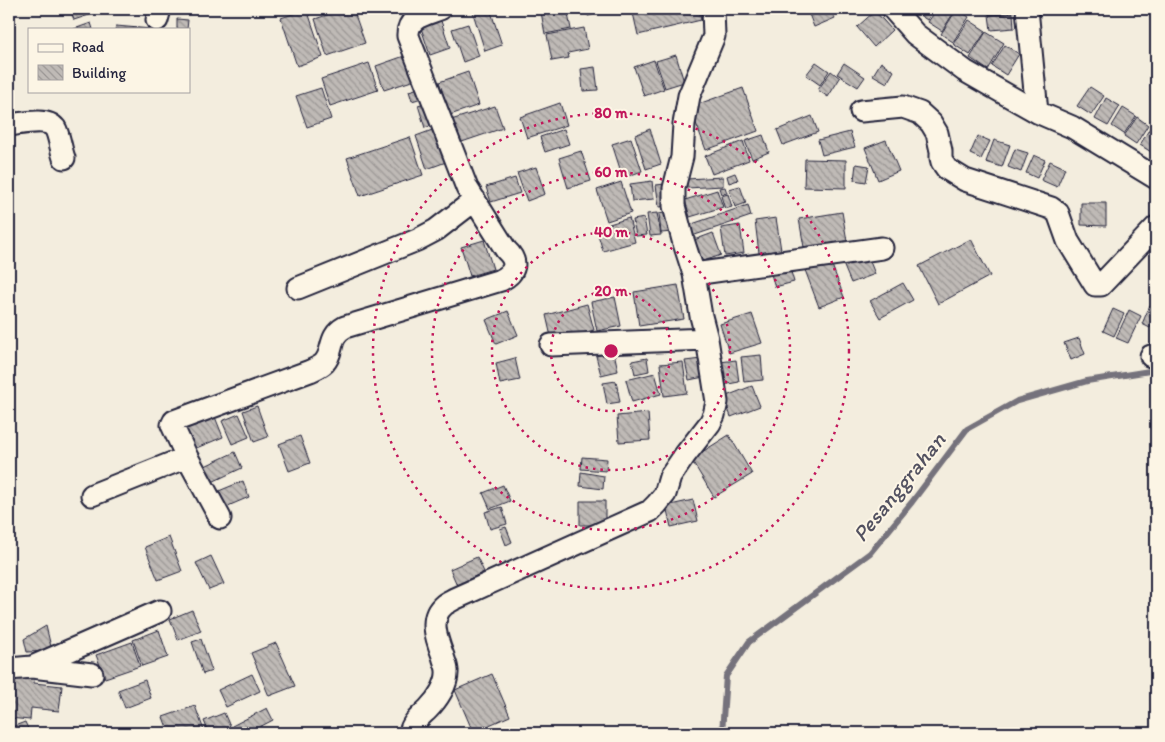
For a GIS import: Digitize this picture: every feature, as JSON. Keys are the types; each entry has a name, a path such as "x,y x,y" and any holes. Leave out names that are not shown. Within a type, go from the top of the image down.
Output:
{"street":[{"path":"220,518 187,457 172,425 174,420 319,367 325,362 338,331 345,327 501,280 510,275 514,267 513,258 470,195 408,36 411,22 416,18 440,9"},
{"path":"410,733 412,726 439,695 446,680 448,670 438,643 435,628 436,616 443,605 650,511 666,494 670,477 714,415 716,402 707,339 694,274 674,206 674,188 682,157 684,124 689,96 714,36 713,9"},
{"path":"893,9 915,34 965,71 1037,112 1072,127 1156,178"},
{"path":"1027,9 1037,112"},
{"path":"860,111 903,107 920,113 931,123 937,133 942,162 947,169 964,180 1051,208 1058,214 1068,241 1095,285 1101,285 1156,227"},
{"path":"9,125 43,122 50,124 56,129 64,158"},
{"path":"298,288 417,240 436,230 475,200"},
{"path":"694,274 882,248"},
{"path":"551,346 707,339"},
{"path":"92,495 187,457"},
{"path":"32,667 160,611"},
{"path":"9,669 32,667 92,674"}],"building":[{"path":"70,9 90,9 92,14 74,20"},
{"path":"307,9 323,57 297,66 281,18"},
{"path":"345,9 353,9 365,43 327,56 315,19"},
{"path":"392,9 411,9 394,14"},
{"path":"490,9 502,45 485,51 472,10"},
{"path":"567,9 571,29 545,34 541,12"},
{"path":"586,9 609,9 610,10 588,16"},
{"path":"652,9 699,9 701,20 638,35 633,13"},
{"path":"807,9 831,9 835,18 814,27"},
{"path":"832,9 846,9 834,13"},
{"path":"922,9 935,9 927,20 918,14"},
{"path":"937,9 956,9 942,31 928,22"},
{"path":"957,9 969,17 953,42 941,34"},
{"path":"989,9 1012,9 1013,13 989,15"},
{"path":"875,11 892,30 874,47 857,27"},
{"path":"1013,13 1014,28 991,30 989,15"},
{"path":"439,15 450,48 430,55 419,22"},
{"path":"177,19 188,20 187,28 177,28"},
{"path":"969,20 986,31 970,55 953,44"},
{"path":"91,23 93,28 77,28"},
{"path":"468,24 479,56 463,62 452,29"},
{"path":"116,26 139,28 115,28"},
{"path":"584,28 588,49 568,53 569,58 552,61 547,35"},
{"path":"986,32 1004,43 988,70 970,58"},
{"path":"1005,45 1019,54 1006,75 992,66"},
{"path":"410,54 418,79 384,90 376,66"},
{"path":"676,55 684,82 665,88 656,61"},
{"path":"654,60 664,89 644,96 634,67"},
{"path":"816,62 829,71 820,85 806,75"},
{"path":"881,62 894,71 887,83 873,75"},
{"path":"369,63 378,90 330,106 321,79"},
{"path":"844,63 865,77 858,87 837,74"},
{"path":"595,67 598,90 583,91 581,69"},
{"path":"831,71 840,78 828,97 818,90"},
{"path":"468,72 479,105 450,115 439,82"},
{"path":"422,87 425,97 412,101 409,91"},
{"path":"1090,87 1104,96 1091,115 1077,106"},
{"path":"321,88 331,119 307,127 296,96"},
{"path":"743,88 758,131 706,150 690,107"},
{"path":"1106,98 1120,106 1108,126 1095,119"},
{"path":"428,102 435,124 425,128 418,105"},
{"path":"560,103 567,125 527,138 520,117"},
{"path":"495,106 503,128 456,144 448,121"},
{"path":"1123,108 1136,116 1124,134 1112,126"},
{"path":"812,116 818,132 783,145 777,130"},
{"path":"1137,117 1148,125 1136,144 1124,136"},
{"path":"1154,121 1156,123 1156,155 1140,145"},
{"path":"435,129 446,162 427,169 416,136"},
{"path":"564,129 569,144 545,152 540,137"},
{"path":"650,129 661,164 646,169 635,135"},
{"path":"850,132 855,147 822,155 818,140"},
{"path":"763,135 769,152 752,159 745,141"},
{"path":"978,136 990,141 981,159 970,154"},
{"path":"410,137 423,175 360,196 347,158"},
{"path":"631,138 642,171 623,178 612,144"},
{"path":"886,140 899,171 878,180 865,148"},
{"path":"994,140 1010,145 1002,167 986,162"},
{"path":"743,141 749,160 712,174 705,156"},
{"path":"1015,149 1028,153 1021,172 1008,167"},
{"path":"581,151 591,181 568,188 559,158"},
{"path":"1034,155 1045,160 1037,178 1026,173"},
{"path":"805,159 846,160 846,188 804,187"},
{"path":"1050,161 1065,168 1057,187 1041,180"},
{"path":"856,164 869,166 866,182 854,180"},
{"path":"536,167 545,194 527,201 517,173"},
{"path":"735,173 738,180 729,183 727,176"},
{"path":"723,177 723,186 687,188 686,179"},
{"path":"515,178 520,193 491,202 486,187"},
{"path":"652,181 654,199 632,201 630,184"},
{"path":"621,182 631,213 607,221 597,190"},
{"path":"665,184 667,206 659,207 656,185"},
{"path":"740,186 746,203 735,207 729,189"},
{"path":"725,187 727,193 721,194 719,188"},
{"path":"717,190 723,207 690,217 685,200"},
{"path":"728,194 732,207 725,209 721,196"},
{"path":"1081,203 1106,203 1106,226 1081,225"},
{"path":"748,205 751,216 692,236 689,225"},
{"path":"669,212 672,232 661,233 659,214"},
{"path":"842,212 847,241 804,247 799,219"},
{"path":"657,213 661,235 650,236 647,214"},
{"path":"629,218 635,242 603,251 596,228"},
{"path":"644,218 647,235 636,236 633,220"},
{"path":"776,218 781,250 759,253 755,221"},
{"path":"740,225 744,253 725,256 721,228"},
{"path":"713,233 721,255 701,262 694,240"},
{"path":"971,239 990,276 938,304 919,266"},
{"path":"484,240 493,269 470,276 461,247"},
{"path":"867,254 875,274 851,283 843,264"},
{"path":"830,260 844,297 819,307 805,270"},
{"path":"789,265 794,282 775,287 770,271"},
{"path":"903,283 913,300 880,318 870,301"},
{"path":"678,285 684,319 639,326 634,292"},
{"path":"615,297 621,326 597,331 591,302"},
{"path":"587,304 594,330 552,341 546,315"},
{"path":"1150,305 1156,308 1156,314 1150,328 1142,324"},
{"path":"1113,309 1124,314 1114,336 1103,331"},
{"path":"1129,310 1141,316 1128,343 1116,338"},
{"path":"508,311 518,335 496,344 486,320"},
{"path":"752,314 762,343 729,353 720,324"},
{"path":"1079,338 1085,354 1071,360 1064,343"},
{"path":"614,352 618,371 601,375 596,356"},
{"path":"761,355 763,380 744,382 741,357"},
{"path":"515,358 520,380 500,384 496,363"},
{"path":"647,358 649,371 635,374 632,361"},
{"path":"701,359 704,377 689,380 685,361"},
{"path":"736,360 739,382 723,385 720,362"},
{"path":"683,362 687,393 664,396 660,364"},
{"path":"655,373 661,394 632,402 626,380"},
{"path":"616,381 620,402 607,404 603,383"},
{"path":"752,386 760,406 731,417 724,397"},
{"path":"257,406 268,437 254,442 243,411"},
{"path":"213,412 223,437 194,449 183,425"},
{"path":"648,413 650,440 619,442 617,416"},
{"path":"239,414 249,437 232,444 222,421"},
{"path":"729,435 752,474 714,497 691,459"},
{"path":"300,436 310,463 289,471 279,444"},
{"path":"235,452 242,468 212,482 205,466"},
{"path":"582,457 607,459 606,471 581,469"},
{"path":"581,472 604,476 603,489 580,486"},
{"path":"243,481 249,497 221,509 214,493"},
{"path":"503,485 510,501 490,509 483,493"},
{"path":"693,500 698,521 671,527 666,506"},
{"path":"580,501 605,501 605,525 580,525"},
{"path":"502,507 507,524 490,529 485,512"},
{"path":"506,527 512,542 506,545 500,529"},
{"path":"169,537 182,571 158,580 145,547"},
{"path":"211,556 224,584 209,590 196,563"},
{"path":"477,557 484,572 457,585 450,569"},
{"path":"192,610 201,631 178,640 170,619"},
{"path":"46,626 52,651 27,652 24,639"},
{"path":"159,630 168,657 142,666 133,640"},
{"path":"201,639 212,671 203,674 192,642"},
{"path":"132,642 140,666 105,678 96,655"},
{"path":"276,643 295,686 269,696 251,653"},
{"path":"9,673 35,676 34,683 62,686 59,711 31,708 30,720 9,718"},
{"path":"252,674 260,691 226,707 218,690"},
{"path":"492,674 510,716 473,732 455,690"},
{"path":"145,680 151,698 125,708 118,690"},
{"path":"195,706 205,733 169,733 163,717"},
{"path":"267,708 273,720 248,733 235,733 232,726"},
{"path":"224,713 232,731 227,733 209,733 204,721"},
{"path":"25,722 30,733 9,733 9,728"}],"waterway":[{"name":"Pesanggrahan","path":"722,733 726,676 749,642 870,553 912,502 967,429 1017,401 1087,381 1156,370"}]}
